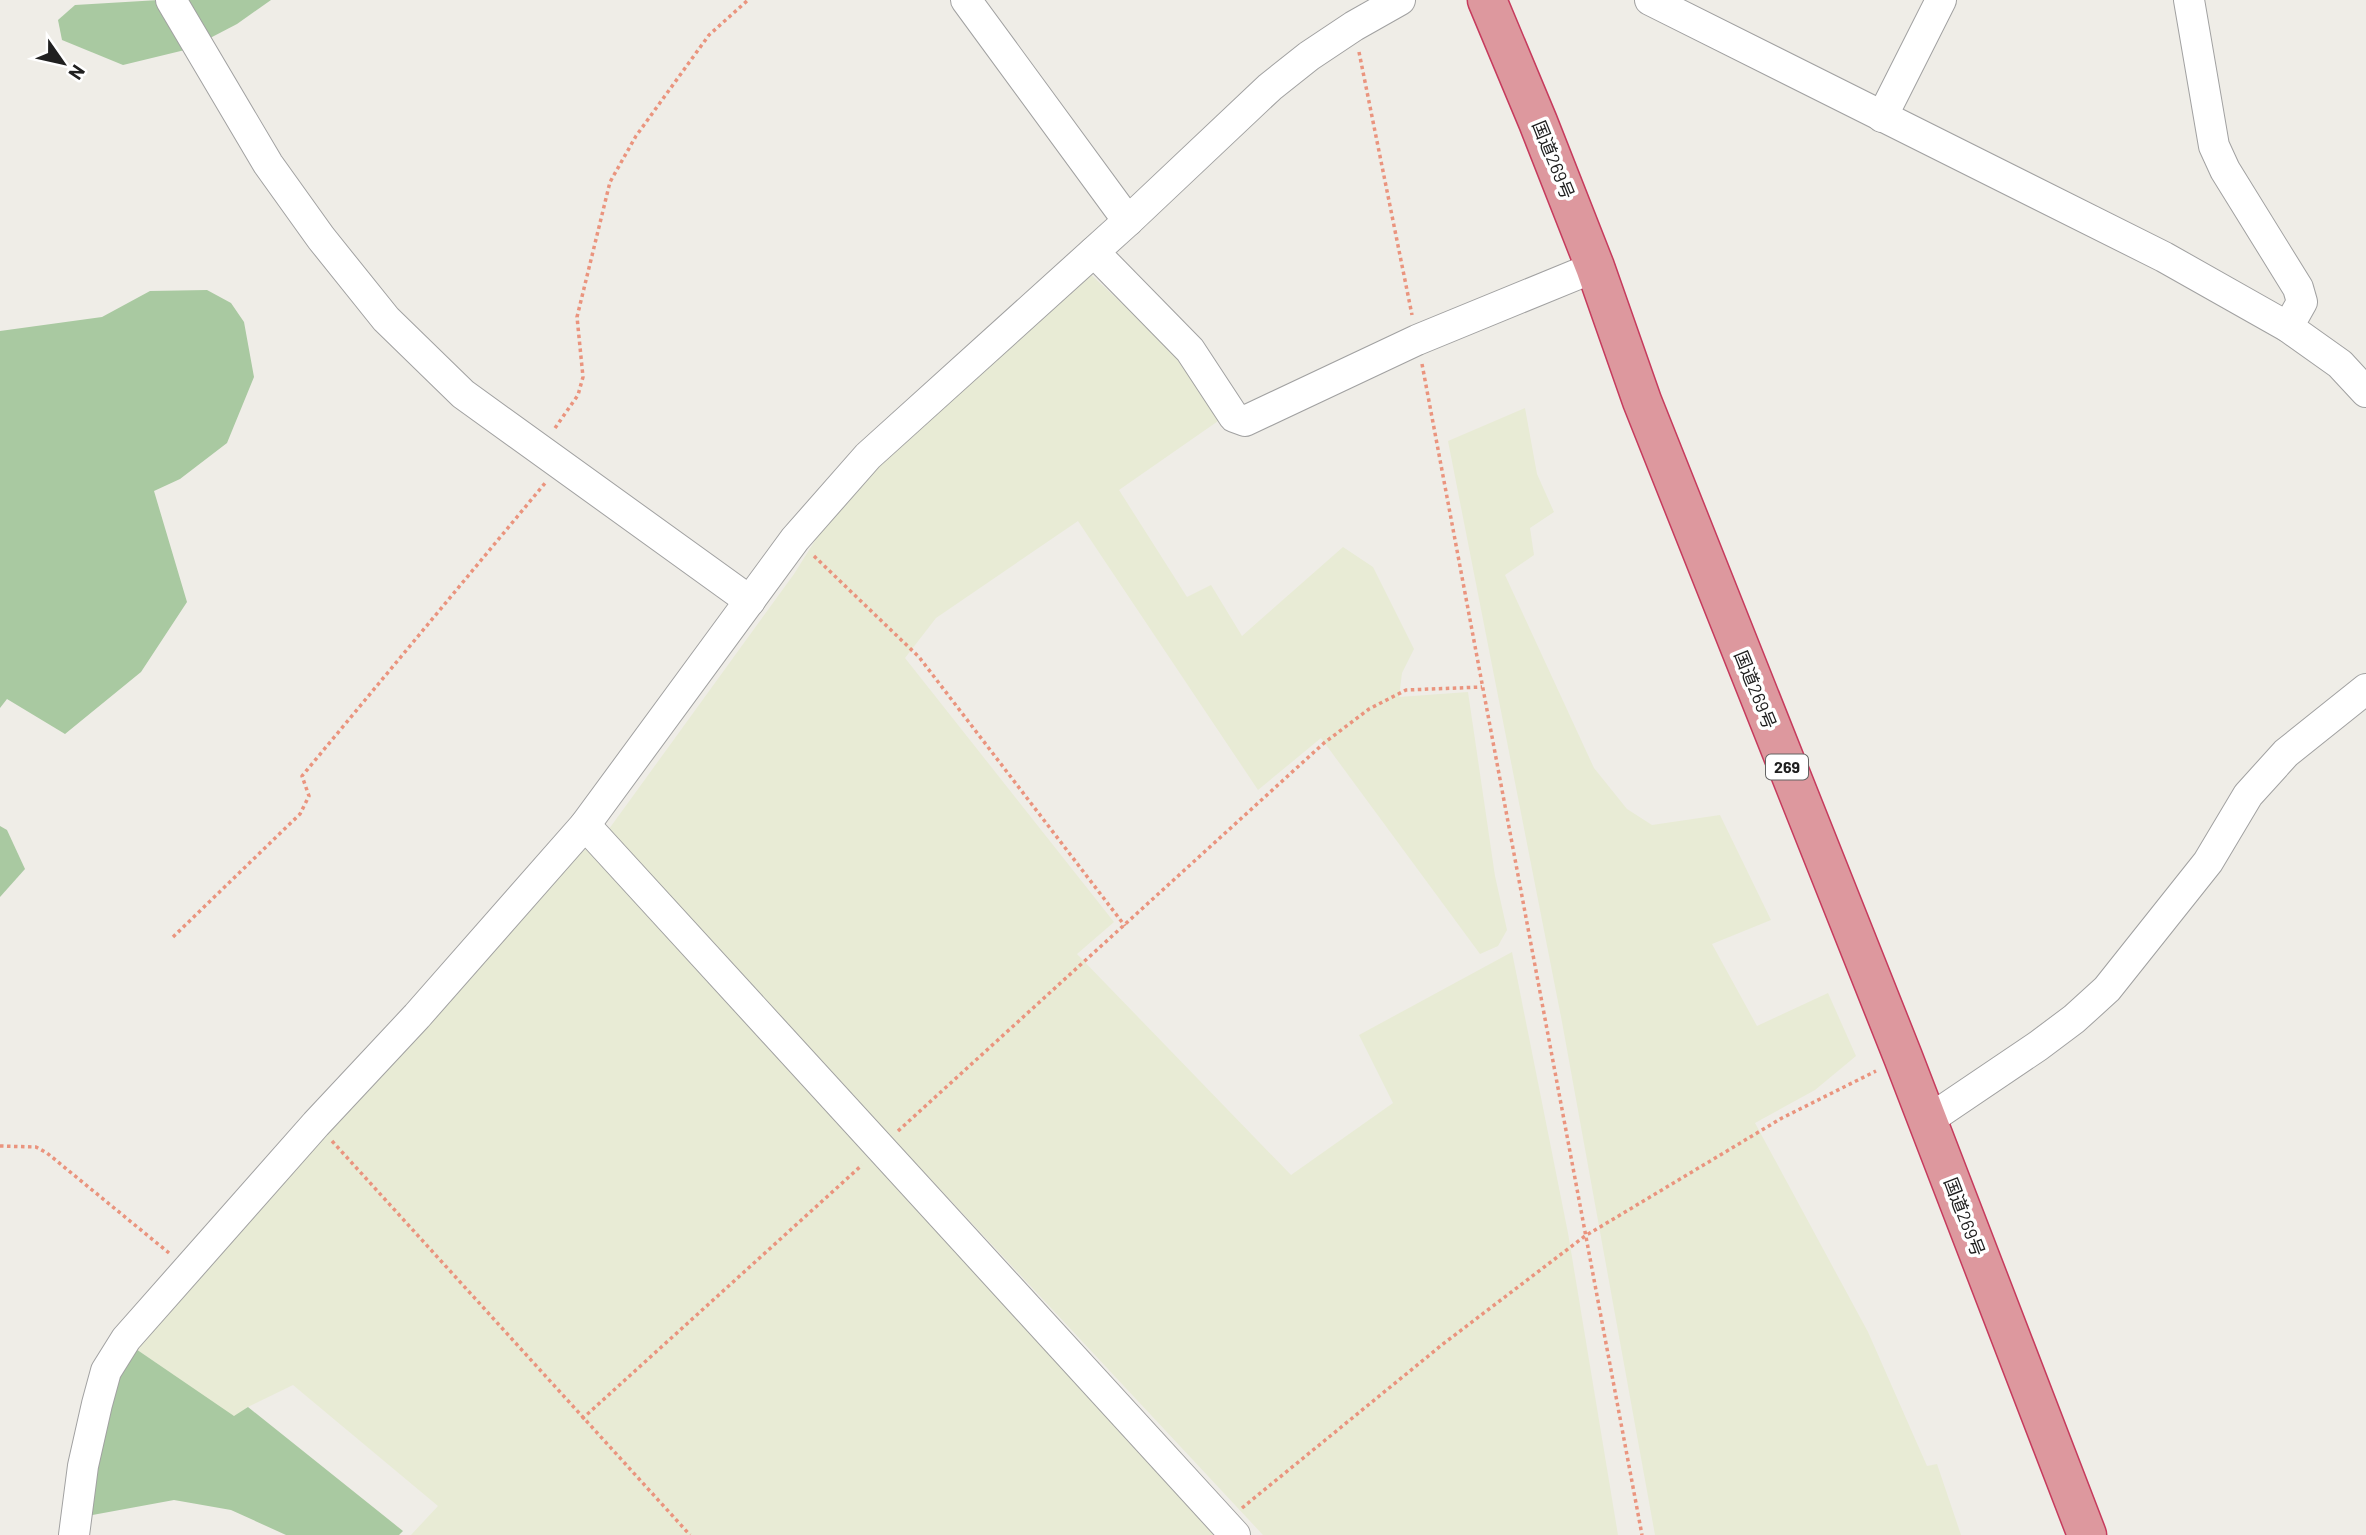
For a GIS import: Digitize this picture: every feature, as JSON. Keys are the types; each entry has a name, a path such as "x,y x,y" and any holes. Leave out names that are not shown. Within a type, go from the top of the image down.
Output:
{"highway":[{"name":"国道269号","path":"1486,0 1595,267 1642,401 1903,1057 2087,1535"}],"street":[{"path":"171,0 268,164 321,238 386,319 463,394 750,601"},
{"path":"966,0 1128,221"},
{"path":"74,1535 83,1466 106,1371 126,1339 585,825 795,539 868,456 1128,221 1270,87 1309,56 1400,0"},
{"path":"1650,0 2164,257 2288,327 2340,364 2366,392"},
{"path":"1882,117 1941,0"},
{"path":"2189,0 2214,146 2225,170 2298,288 2302,302 2288,327"},
{"path":"1094,252 1190,350 1234,417 1245,422 1418,340 1595,267"},
{"path":"1927,1121 2038,1046 2108,989 2208,862 2248,795 2286,753 2366,689"},
{"path":"585,825 1229,1529"}],"path":[{"path":"173,937 300,814 309,796 302,776 550,457 578,395 583,377 577,317 610,182 636,136 709,35 748,0"},
{"path":"1354,26 1418,340 1642,1535"},
{"path":"795,539 919,657 983,737 1125,926"},
{"path":"582,1419 1324,743 1369,709 1405,690 1482,687"},
{"path":"1229,1529 1443,1345 1585,1236 1782,1118 1903,1057"},
{"path":"316,1124 690,1535"},
{"path":"0,1146 36,1147 47,1153 187,1268"}],"green space":[{"path":"159,0 271,0 237,24 189,49 123,65 62,40 58,20 75,5"},
{"path":"1087,271 1176,353 1221,419 1119,490 1187,597 1211,585 1242,636 1343,547 1373,567 1414,649 1402,673 1399,697 1468,692 1495,876 1507,930 1498,946 1480,954 1321,738 1258,790 1078,521 936,618 905,658 1114,922 1077,954 1291,1175 1393,1103 1359,1035 1512,952 1568,1233 1618,1535 1263,1535 882,1127 609,829 794,574 838,504"},
{"path":"207,290 231,303 244,322 254,377 227,443 180,479 154,491 187,602 141,672 65,734 7,699 0,708 0,331 102,317 150,291"},
{"path":"1525,408 1537,474 1554,512 1530,528 1534,555 1505,575 1594,768 1627,809 1652,825 1720,815 1771,920 1712,944 1757,1026 1828,993 1856,1056 1815,1090 1755,1123 1868,1332 1927,1466 1937,1464 1961,1535 1655,1535 1562,1022 1448,441"},
{"path":"0,826 7,830 25,869 0,897"},
{"path":"588,848 1218,1535 411,1535 438,1506 293,1385 248,1407 234,1417 133,1347 329,1129 493,953 574,857"},
{"path":"133,1347 234,1416 248,1407 403,1531 399,1535 286,1535 231,1510 174,1500 87,1516 112,1381"}]}
